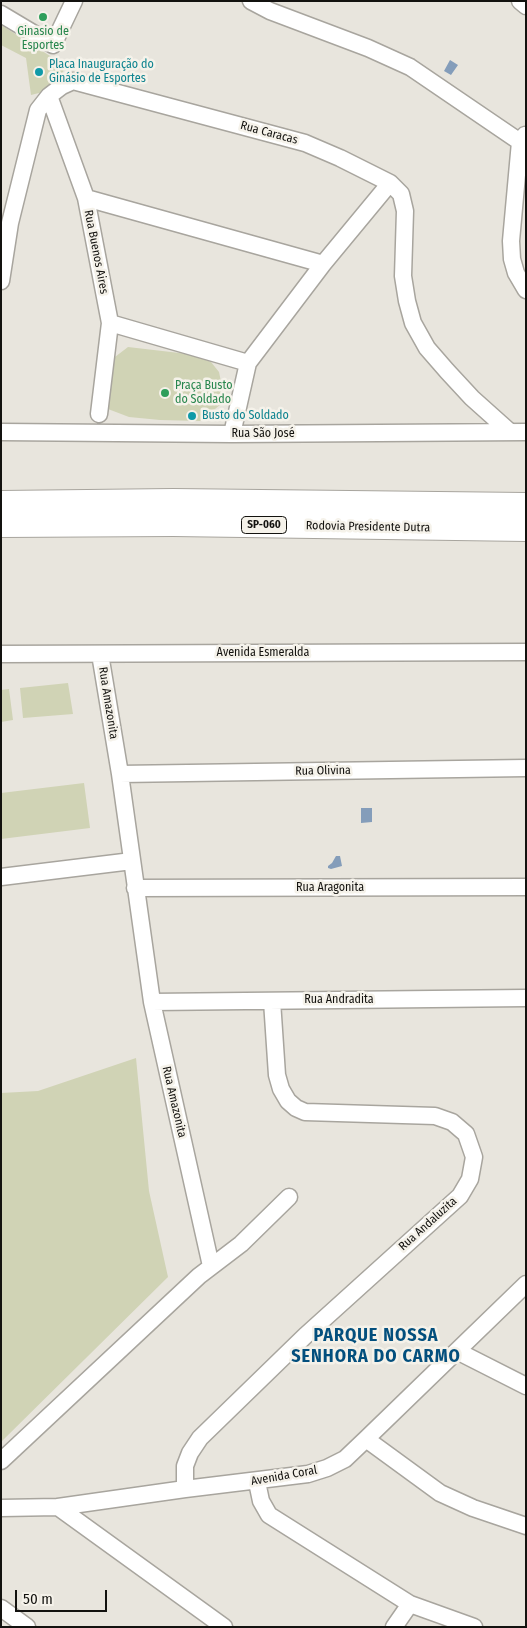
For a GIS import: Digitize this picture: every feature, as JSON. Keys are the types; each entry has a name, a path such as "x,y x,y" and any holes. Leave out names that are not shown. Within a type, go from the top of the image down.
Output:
{"highway":[{"name":"Rodovia Presidente Dutra","path":"1,503 173,501 526,505"},
{"name":"Rodovia Presidente Dutra","path":"1,525 173,524 526,529"}],"street":[{"path":"1,14 53,46 74,1"},
{"path":"251,1 273,6 410,67 524,140 511,241 512,259 516,273 526,290"},
{"path":"520,1 526,6"},
{"name":"Rua Caracas","path":"1,281 6,230 38,110 49,96 62,86 74,81 306,143 390,183"},
{"name":"Rua Buenos Aires","path":"49,96 86,198 110,323 99,414"},
{"path":"232,434 248,363 323,264 390,183 401,194 405,211 403,276 413,323 427,348 472,398 518,432"},
{"path":"86,198 323,264"},
{"path":"110,323 248,363"},
{"name":"Rua São José","path":"1,432 232,434 518,432"},
{"name":"Avenida Esmeralda","path":"1,654 526,652"},
{"name":"Rua Amazonita","path":"100,654 120,774 152,1002 211,1266"},
{"name":"Rua Olivina","path":"120,774 526,768"},
{"path":"1,877 132,861"},
{"name":"Rua Aragonita","path":"135,888 526,887"},
{"name":"Rua Andradita","path":"152,1002 526,998"},
{"name":"Rua Andaluzita","path":"185,1489 185,1466 190,1453 200,1438 305,1336 460,1196 470,1179 474,1156 466,1134 452,1122 435,1116 305,1112 296,1108 288,1101 281,1089 278,1075 272,1000"},
{"path":"1,1461 211,1266 241,1244 289,1197"},
{"name":"Avenida Coral","path":"1,1508 58,1507 185,1489 257,1482 308,1474 327,1468 344,1459 366,1439 526,1284"},
{"path":"456,1351 526,1386"},
{"path":"366,1439 440,1493 473,1508 526,1526"},
{"path":"257,1482 261,1500 269,1515 410,1604 474,1627"},
{"path":"58,1507 224,1627"},
{"path":"394,1627 410,1604"},
{"path":"1,1608 28,1627"}],"green space":[{"path":"1,25 66,66 61,76 43,92 31,95 26,58 1,45"},
{"name":"Praça Busto do Soldado","path":"128,347 188,354 211,362 219,372 225,401 200,421 129,417 108,409 106,384 111,360"},
{"path":"68,683 73,714 23,718 20,688"},
{"path":"9,689 13,720 1,722 1,690"},
{"path":"84,783 90,828 1,839 1,793"},
{"path":"136,1058 149,1191 168,1277 1,1442 1,1093 38,1091"}],"water":[{"path":"450,60 458,65 451,75 444,71"},
{"path":"361,808 372,808 372,822 361,823"},
{"path":"336,856 340,856 342,866 328,868 328,866"}],"place":[{"name":"Ginasio de Esportes","path":"43,17"},
{"name":"Placa Inauguração do Ginásio de Esportes","path":"39,72"},
{"name":"Praça Busto do Soldado","path":"165,393"},
{"name":"Busto do Soldado","path":"192,416"}],"district":[{"name":"PARQUE NOSSA SENHORA DO CARMO","path":"376,1346"}]}
